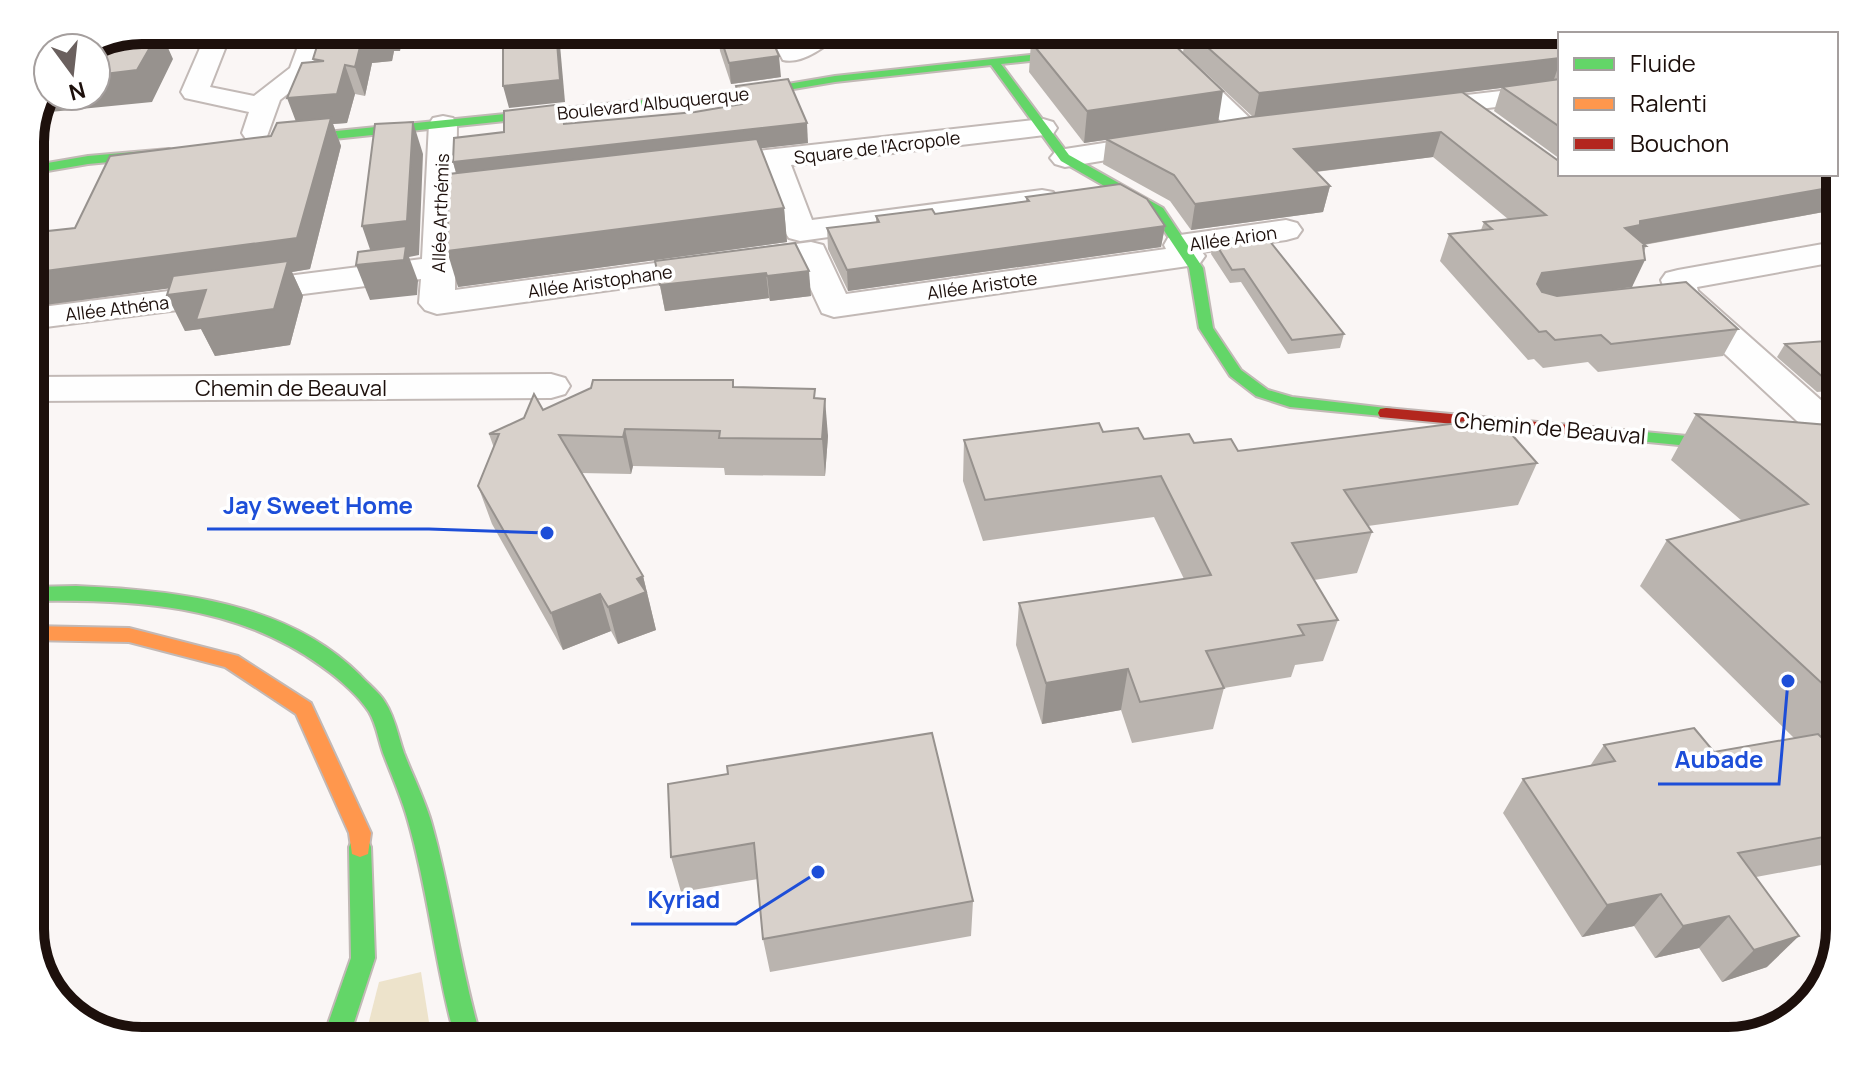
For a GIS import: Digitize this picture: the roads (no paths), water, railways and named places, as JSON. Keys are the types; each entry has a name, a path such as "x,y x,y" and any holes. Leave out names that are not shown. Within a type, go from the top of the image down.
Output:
{"street":[{"path":"215,44 195,92 265,107"},
{"path":"245,145 268,96 302,72 311,44"},
{"path":"788,44 792,55"},
{"path":"800,85 789,61 792,55 808,44"},
{"path":"1127,44 1132,49"},
{"name":"Boulevard Albuquerque","path":"245,145 1174,44"},
{"path":"792,55 847,51"},
{"path":"1173,60 1246,130"},
{"path":"995,64 1065,158 1158,211 1184,250"},
{"path":"1385,113 1552,93"},
{"path":"1461,104 1499,132"},
{"name":"Allée Arthémis","path":"437,303 443,124"},
{"path":"1216,135 1277,127"},
{"name":"Square de l'Acropole","path":"1043,128 774,159 800,231 1120,189"},
{"path":"1065,158 1186,139"},
{"path":"44,168 88,160 181,152"},
{"path":"679,170 774,159"},
{"path":"441,197 472,193"},
{"name":"Allée Arion","path":"1184,250 1286,230"},
{"name":"Allée Aristote","path":"811,252 834,306 1184,250"},
{"name":"Chemin de Beauval","path":"1184,250 1196,268 1206,328 1235,373 1262,393 1290,402 1327,407 1759,448"},
{"name":"Allée Aristophane","path":"437,303 811,252"},
{"path":"1826,254 1678,280 1666,296 1826,440"},
{"name":"Allée Athéna","path":"44,318 438,266"},
{"name":"Chemin de Beauval","path":"44,389 551,386"},
{"path":"44,594 115,593 178,601 246,616 300,640 341,669 376,705 420,822 454,1000 464,1027"},
{"path":"44,633 129,635 231,661 304,709 360,833 363,958 340,1027"}],"place":[{"name":"Jay Sweet Home","path":"547,533"},
{"name":"Aubade","path":"1788,681"},
{"name":"Kyriad","path":"818,872"}]}
